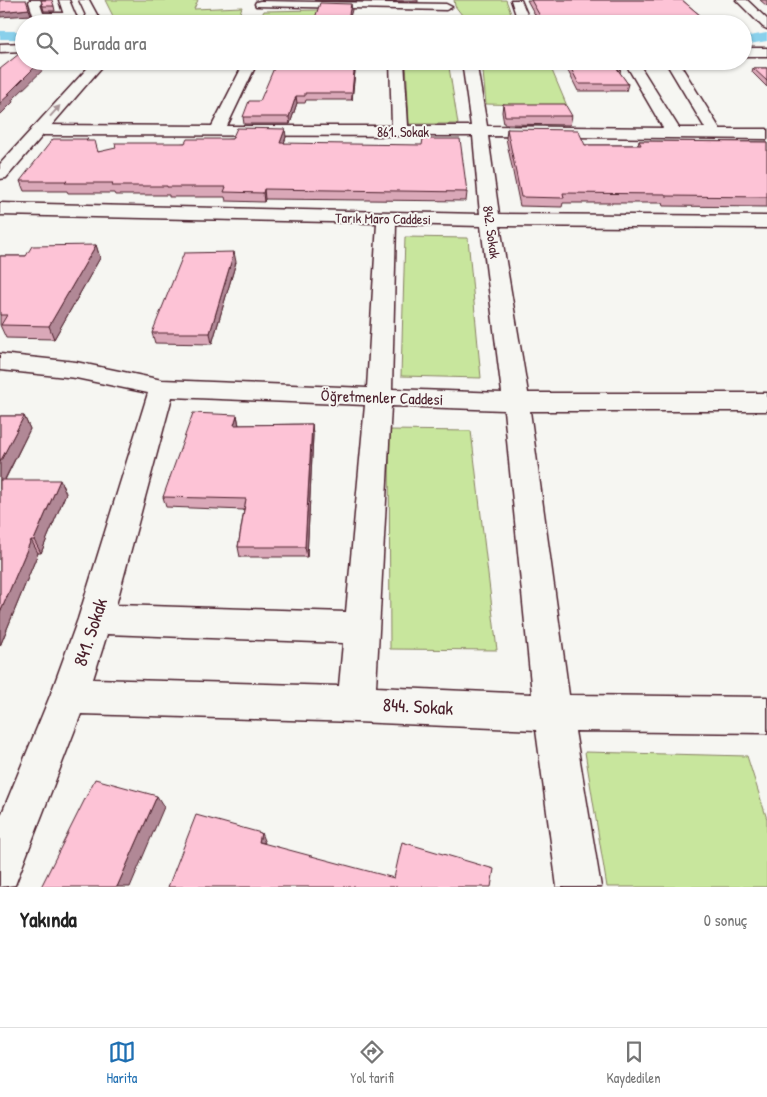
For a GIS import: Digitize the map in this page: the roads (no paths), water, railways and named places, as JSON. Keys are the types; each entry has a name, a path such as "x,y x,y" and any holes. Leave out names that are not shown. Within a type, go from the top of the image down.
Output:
{"street":[{"path":"38,15 34,2 41,0"},
{"path":"64,0 69,15"},
{"path":"84,0 92,15"},
{"path":"516,0 522,15"},
{"path":"741,0 764,30"},
{"path":"254,15 260,2 445,3 454,15"},
{"path":"0,48 15,48"},
{"path":"752,52 767,52"},
{"path":"0,174 93,70"},
{"path":"217,131 248,70"},
{"path":"397,70 400,132"},
{"name":"842. Sokak","path":"470,70 516,402 553,712 579,887"},
{"path":"636,70 674,133"},
{"path":"677,70 716,134"},
{"name":"861. Sokak","path":"39,130 400,132 480,130 767,134"},
{"name":"Tarık Maro Caddesi","path":"0,209 490,220 767,222"},
{"path":"356,704 379,398 387,218"},
{"name":"Öğretmenler Caddesi","path":"0,362 76,370 162,388 516,402 767,402"},
{"name":"841. Sokak","path":"0,870 70,696 95,619 162,388"},
{"path":"95,619 363,628"},
{"name":"844. Sokak","path":"70,696 356,704 764,722"}],"waterway":[{"path":"0,35 15,35"},
{"path":"752,40 767,37"}]}
